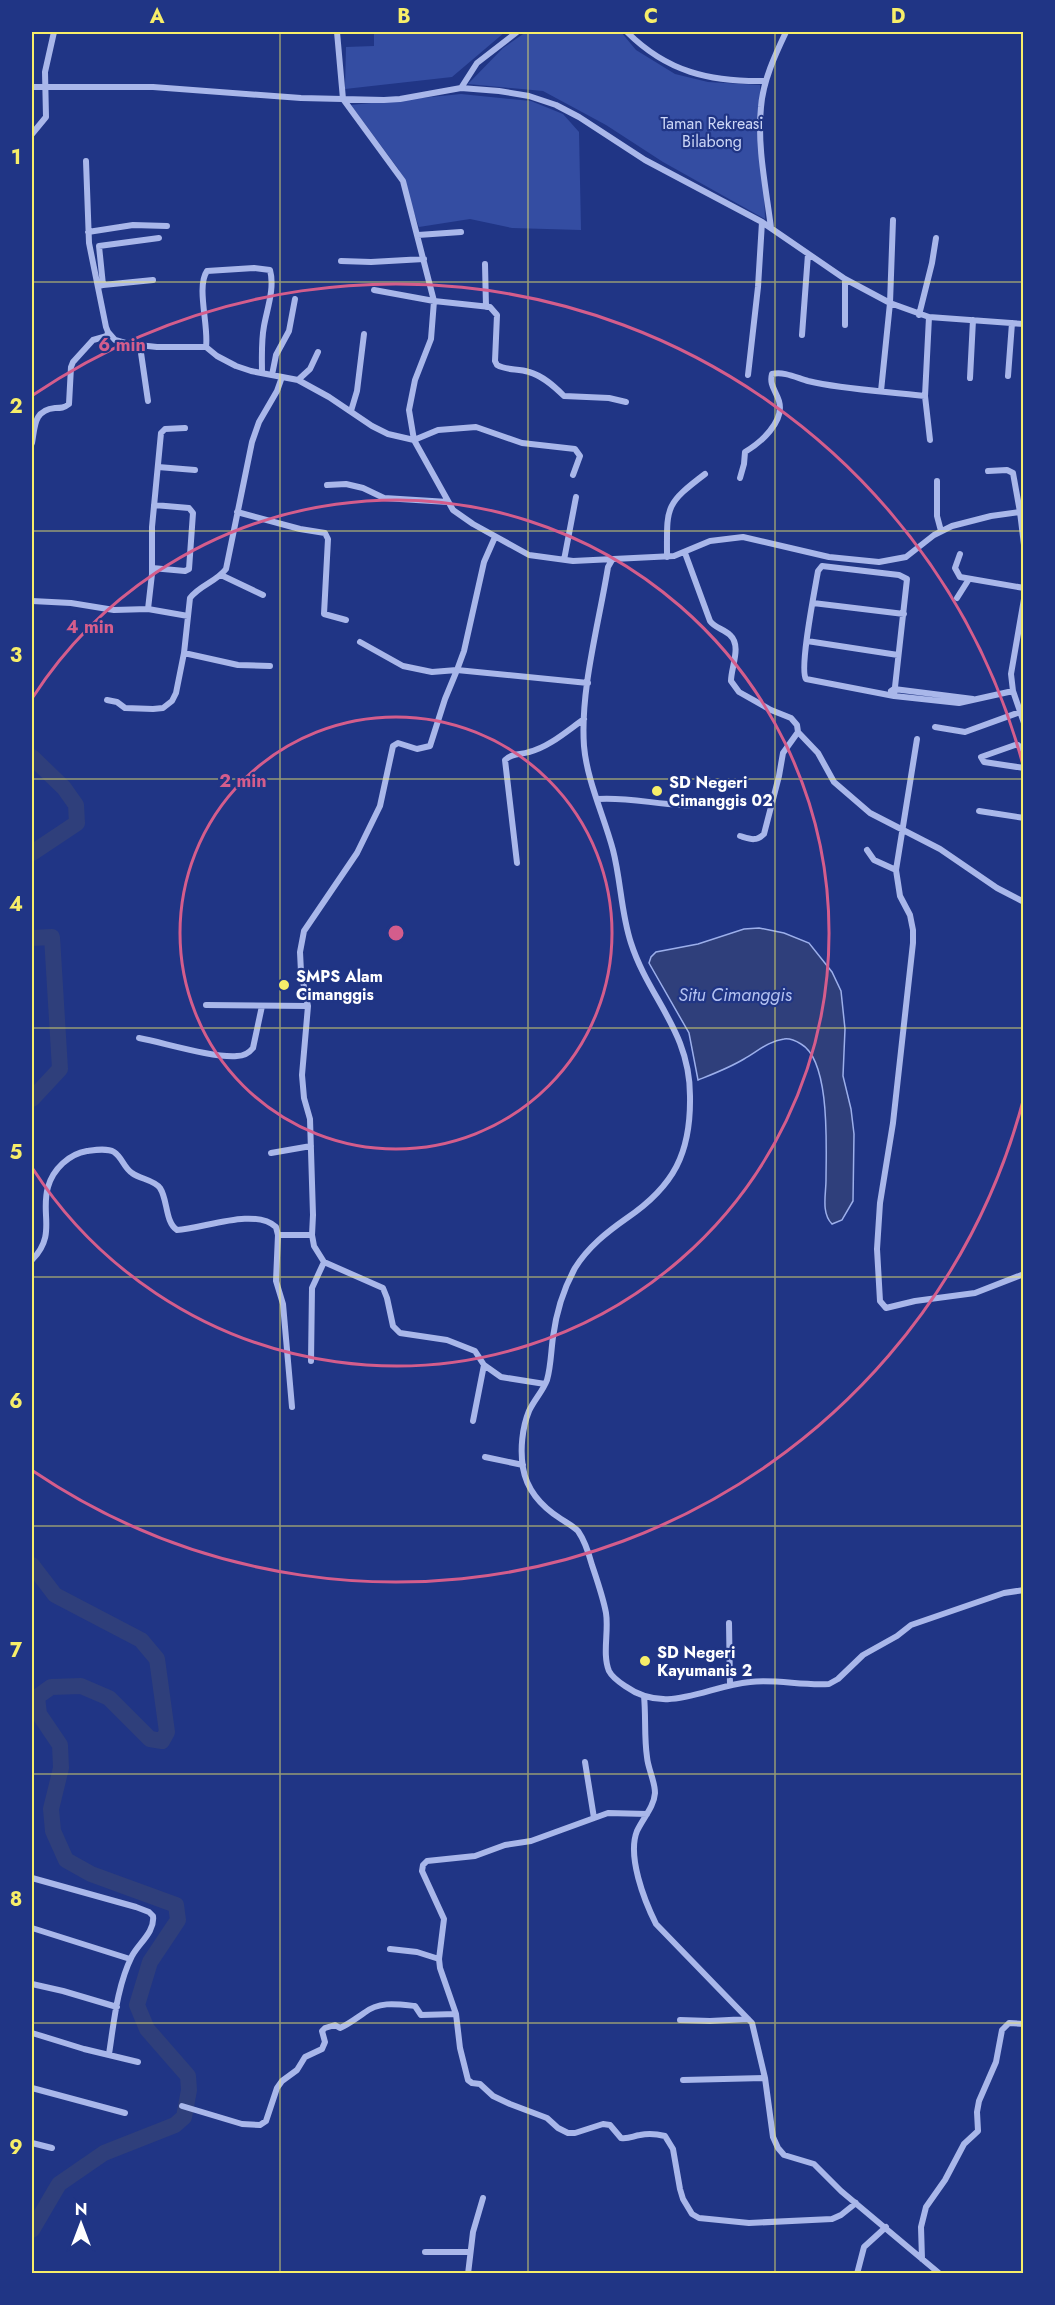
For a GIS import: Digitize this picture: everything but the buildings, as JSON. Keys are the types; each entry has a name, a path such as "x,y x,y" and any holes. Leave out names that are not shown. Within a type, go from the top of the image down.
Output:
{"street":[{"path":"32,134 46,117 46,64 54,32"},
{"path":"337,32 343,99 403,181 424,259 434,301 431,339 416,380 409,410 414,440 455,512 529,555 564,560 612,560 667,556 685,553 710,541 743,537 829,557 864,562 888,562 911,554 941,531 977,519 1020,512"},
{"path":"461,88 477,63 517,32"},
{"path":"627,32 658,59 682,69 739,82 765,81"},
{"path":"771,228 761,106 765,81 786,32"},
{"path":"32,87 153,87 343,99 400,99 461,88 529,96 556,105 607,134 645,160 762,222 845,279 890,303 929,317 1023,324"},
{"path":"86,160 88,232 101,286 108,332 115,340 140,346 206,347 229,363 262,373 298,380 351,411 381,432 414,440 438,430 477,427 522,443 575,450 580,456 573,475"},
{"path":"881,391 890,303 894,220"},
{"path":"748,375 758,287 762,222"},
{"path":"88,232 133,225 167,226"},
{"path":"418,235 461,232"},
{"path":"101,286 99,246 159,238"},
{"path":"919,315 936,238"},
{"path":"802,335 808,254"},
{"path":"341,261 424,259"},
{"path":"485,264 486,307"},
{"path":"206,347 207,322 202,284 207,271 254,268 270,270 270,298 264,327 262,373"},
{"path":"844,325 845,279"},
{"path":"101,286 153,280"},
{"path":"374,290 434,301 493,308 497,315 496,365 506,369 530,372 548,381 564,396 609,398 626,402"},
{"path":"272,375 276,355 289,332 295,299"},
{"path":"929,317 925,396 930,440"},
{"path":"970,378 973,320"},
{"path":"1008,376 1012,322"},
{"path":"32,443 41,412 63,408 69,404 70,367 73,362 93,340 107,336 108,332"},
{"path":"351,411 357,391 364,334"},
{"path":"140,346 148,401"},
{"path":"298,380 310,369 318,352"},
{"path":"740,478 745,452 757,445 778,419 780,410 771,384 772,374 780,373 829,385 925,396"},
{"path":"108,700 117,702 128,709 157,709 167,706 176,693 184,653 190,598 194,592 216,580 229,562 252,442 259,422 277,391 282,377"},
{"path":"148,609 152,568 151,539 162,430 185,428"},
{"path":"158,467 195,470"},
{"path":"988,471 1007,470 1012,473 1020,512 1023,545"},
{"path":"667,556 669,510 681,492 705,474"},
{"path":"938,482 937,516 941,531"},
{"path":"327,485 346,484 363,488 384,498 448,502"},
{"path":"564,560 576,497"},
{"path":"152,568 185,571 189,569 193,513 189,508 154,505"},
{"path":"237,512 300,529 325,533 327,539 324,614 346,620"},
{"path":"495,537 484,562 464,651 430,746 417,749 398,743 393,746 380,806 357,853 304,931 300,951 301,972 308,1006 302,1075 304,1098 310,1119 314,1215 312,1235 314,1246 324,1262 372,1281 383,1288 393,1326 400,1333 432,1337 465,1346 475,1351 484,1365 501,1377 545,1384"},
{"path":"685,553 710,621 732,636 735,642 731,673 734,687 754,701 791,718 797,725 798,732 812,746 834,782 870,813 940,849 1023,903"},
{"path":"960,554 955,568 960,577 1023,588"},
{"path":"612,560 608,567 588,683 584,719 587,765 614,853 628,932 634,951 642,970 673,1024 683,1049 690,1092 690,1116 682,1156 674,1173 657,1193 631,1216 599,1239 576,1267 559,1309 545,1384 529,1413 524,1431 523,1465 527,1484 544,1507 575,1528 580,1535 591,1561 606,1614 607,1661 610,1673 629,1689 644,1696 667,1700 686,1698 730,1685 764,1681 829,1684 838,1679 863,1655 897,1636 911,1625 1004,1593 1023,1590"},
{"path":"894,693 908,583 906,577 825,566 818,571 803,674 806,680 885,693 957,695 976,700 1013,691"},
{"path":"221,575 263,596"},
{"path":"957,598 969,579"},
{"path":"1023,599 1012,658 1013,691 1023,723"},
{"path":"32,601 114,609 148,609 188,616"},
{"path":"813,603 904,614"},
{"path":"807,641 898,655"},
{"path":"360,642 403,666 432,672 457,670 588,683"},
{"path":"184,653 238,665 270,666"},
{"path":"935,727 965,732 1020,712"},
{"path":"517,863 506,760 509,756 542,747 584,719"},
{"path":"740,836 753,840 759,839 764,834 783,753 798,732"},
{"path":"916,739 896,870 900,896 910,915 913,943 893,1123 880,1203 877,1249 880,1301 886,1308 915,1301 975,1293 1023,1274"},
{"path":"1023,751 1015,745 981,757 984,762 1023,768"},
{"path":"598,800 627,799 686,806 698,803 724,804"},
{"path":"979,811 1023,818"},
{"path":"867,850 874,860 896,870"},
{"path":"206,1005 308,1006"},
{"path":"139,1038 220,1055 239,1056 250,1052 253,1048 262,1006"},
{"path":"271,1153 311,1146"},
{"path":"32,1260 38,1254 45,1238 48,1188 51,1179 62,1163 85,1151 108,1150 115,1153 132,1173 155,1183 163,1195 172,1226 177,1230 233,1219 268,1221 276,1227 278,1235 276,1281 283,1304 292,1407"},
{"path":"278,1235 312,1235"},
{"path":"311,1360 312,1288 324,1262"},
{"path":"474,1421 484,1365"},
{"path":"485,1457 523,1465"},
{"path":"729,1623 730,1685"},
{"path":"644,1696 645,1742 655,1794 638,1830 634,1852 648,1908 656,1924 748,2019 754,2028 765,2078 771,2128 778,2148 784,2155 814,2164 841,2191 940,2274"},
{"path":"585,1762 594,1818"},
{"path":"646,1814 608,1813 531,1841 505,1845 475,1856 427,1861 423,1865 427,1881 444,1919 439,1959 456,2014 460,2048 468,2080 480,2084 493,2096 547,2118 568,2133 603,2124 610,2126 621,2138 628,2139 654,2134 665,2136 673,2149 680,2189 695,2217 749,2223 832,2219 842,2215 856,2203"},
{"path":"32,1878 151,1913 153,1926 130,1959 117,2007 109,2054"},
{"path":"32,1928 130,1959"},
{"path":"390,1949 417,1952 439,1959"},
{"path":"32,1984 63,1990 117,2007"},
{"path":"182,2106 242,2124 260,2125 266,2121 277,2088 282,2081 297,2070 305,2057 322,2049 325,2042 322,2031 325,2028 335,2025 340,2028 352,2023 366,2011 388,2003 415,2006 421,2015 456,2014"},
{"path":"680,2020 748,2019"},
{"path":"922,2259 921,2227 926,2207 945,2180 964,2144 978,2131 979,2101 996,2062 1002,2030 1009,2023 1023,2024"},
{"path":"32,2034 138,2062"},
{"path":"683,2080 765,2078"},
{"path":"32,2088 125,2113"},
{"path":"32,2143 52,2148"},
{"path":"468,2274 470,2252 483,2198"},
{"path":"857,2274 864,2247 886,2227"},
{"path":"425,2252 470,2252"}],"green space":[{"path":"374,32 505,32 452,77 345,89 346,47 374,46"},
{"name":"Taman Rekreasi Bilabong","path":"526,32 621,32 636,50 675,74 708,82 760,85 765,219 663,162 606,125 543,91 468,84 503,48"},
{"path":"461,94 531,101 563,114 579,132 581,230 512,228 470,219 419,227 399,170 351,105"}],"water":[{"name":"Situ Cimanggis","path":"759,928 784,933 809,943 832,972 841,991 845,1029 843,1076 854,1134 853,1201 842,1220 832,1224 826,1214 825,1203 825,1107 818,1068 811,1053 791,1039 778,1040 733,1065 698,1080 689,1033 649,963 656,952 698,944 744,929"}],"waterway":[{"path":"32,757 64,788 76,805 77,823 32,853"},
{"path":"32,938 52,937 60,1069 32,1099"},
{"path":"32,1565 55,1595 141,1640 157,1659 167,1732 162,1741 150,1739 109,1698 81,1686 51,1687 37,1697 39,1714 60,1745 61,1768 51,1809 53,1831 66,1860 91,1874 176,1905 178,1920 150,1962 137,2005 147,2029 188,2076 189,2090 184,2117 175,2125 104,2153 59,2184 32,2230"}],"place":[{"name":"SD Negeri Cimanggis 02","path":"657,791"},
{"name":"SMPS Alam Cimanggis","path":"284,985"},
{"name":"SD Negeri Kayumanis 2","path":"645,1661"}]}
